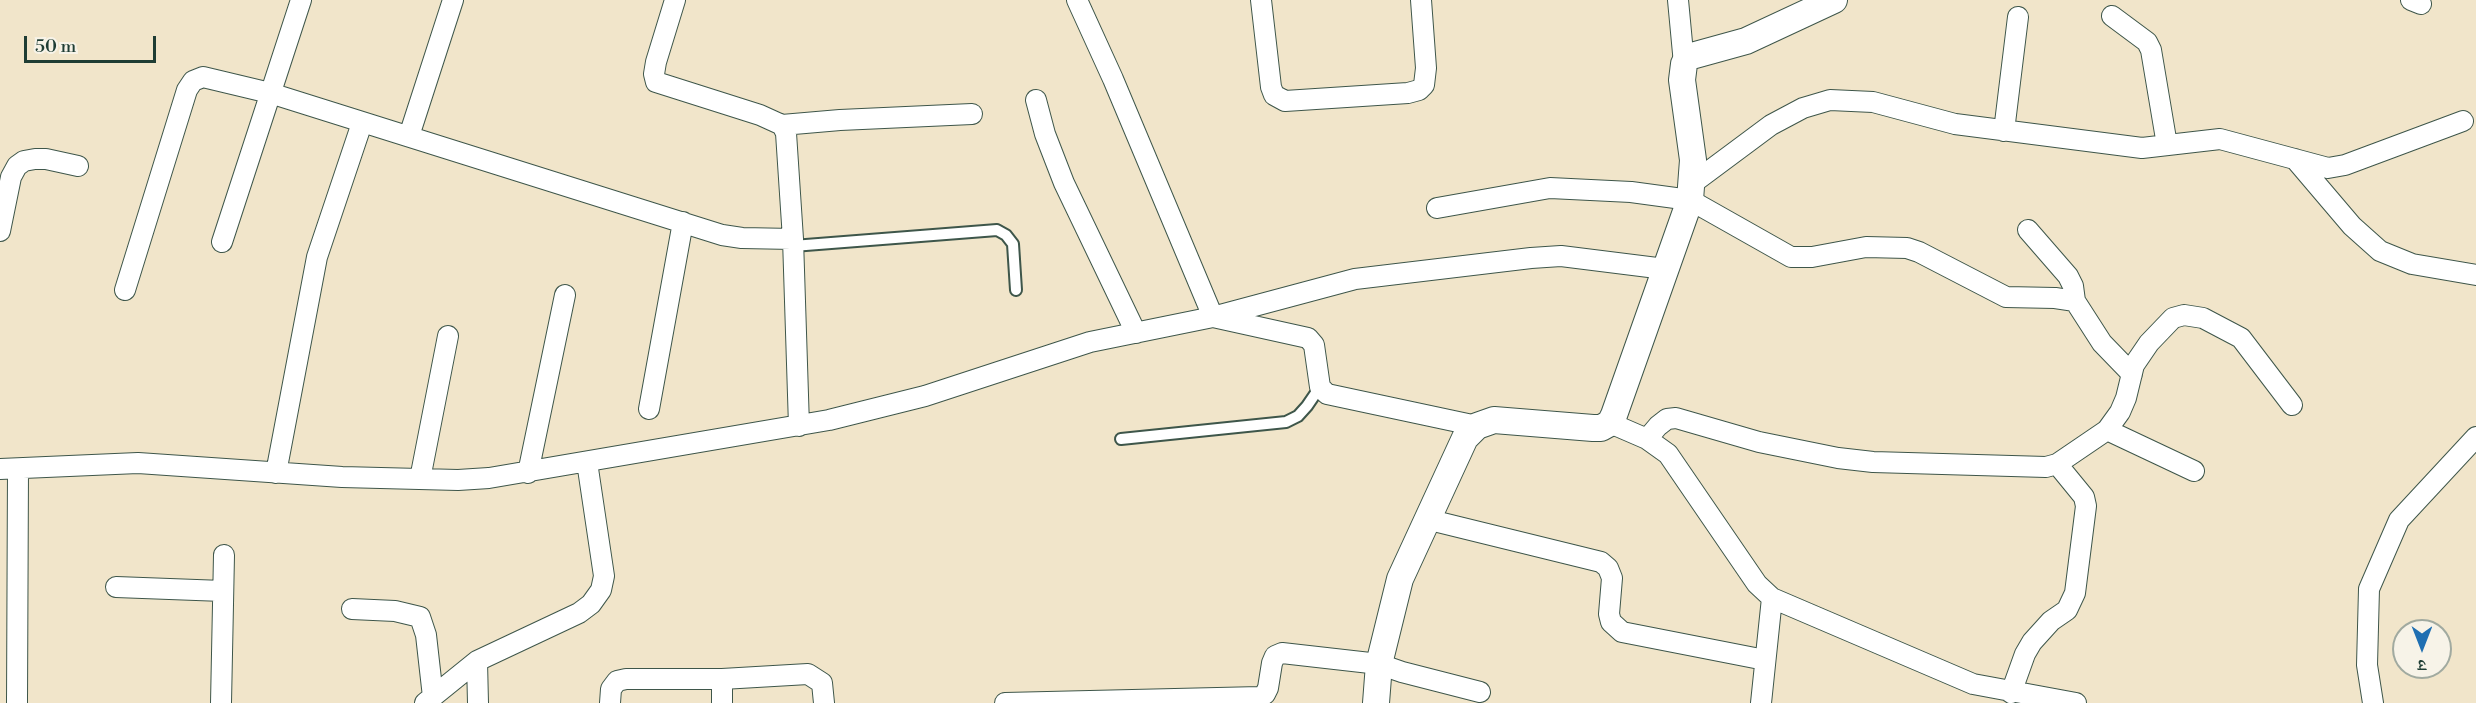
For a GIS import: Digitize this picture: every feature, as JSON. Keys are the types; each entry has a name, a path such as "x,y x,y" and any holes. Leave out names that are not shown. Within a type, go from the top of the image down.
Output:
{"street":[{"path":"222,242 300,0"},
{"path":"409,136 453,0"},
{"path":"675,0 656,62 654,74 656,82 782,125 972,114"},
{"path":"1077,0 1113,79 1213,317"},
{"path":"1261,0 1271,87 1274,95 1285,101 1408,93 1419,90 1424,85 1426,68 1421,0"},
{"path":"1376,703 1379,664 1400,579 1465,438 1478,426 1494,420 1593,428 1601,428 1610,423 1691,191 1693,160 1682,80 1684,64 1678,0"},
{"path":"1684,64 1688,57 1746,41 1833,0"},
{"path":"2112,16 2147,42 2151,51 2167,145"},
{"path":"2004,131 2018,17"},
{"path":"125,290 187,90 193,81 203,77 270,93 722,234 793,242"},
{"path":"1036,100 1045,134 1060,174 1136,333"},
{"path":"1691,191 1771,125 1803,108 1830,100 1873,102 1955,124 2142,148 2220,139 2328,168 2345,165 2463,121"},
{"path":"276,473 316,257 362,123"},
{"path":"782,125 788,145 799,426"},
{"path":"0,231 11,177 17,166 24,161 34,159 46,159 78,166"},
{"path":"2295,159 2352,226 2379,251 2412,264 2476,275"},
{"path":"1437,208 1550,188 1631,192 1691,191 1791,257 1812,257 1866,247 1906,248 1919,252 2006,297 2055,298 2075,302"},
{"path":"649,409 683,222"},
{"path":"2028,230 2068,276 2073,286 2075,302 2102,343 2132,374"},
{"path":"17,703 9,469 138,463 276,473 458,480 528,473 799,426 925,396 1090,342 1213,317 1355,279 1562,256 1665,269"},
{"path":"528,473 565,294"},
{"path":"1647,439 1667,419 1676,418 1759,442 1838,458 1873,462 2033,467 2057,464 2107,430 2126,398 2134,365 2149,343 2173,318 2184,315 2203,318 2241,338 2292,405"},
{"path":"1213,317 1308,338 1314,345 1320,387 1328,394 1478,426"},
{"path":"420,479 447,336"},
{"path":"1610,423 1661,447 1676,463 1757,584 1772,598 1973,684 2011,693 2076,703"},
{"path":"2107,430 2194,471"},
{"path":"2373,703 2367,665 2369,589 2399,520 2476,437"},
{"path":"429,700 477,661 579,613 591,604 601,590 604,576 587,462"},
{"path":"2011,693 2021,662 2032,642 2051,621 2067,610 2075,593 2086,507 2084,497 2057,464"},
{"path":"1426,519 1601,562 1608,568 1612,578 1611,622 1623,632 1765,660"},
{"path":"221,703 224,555"},
{"path":"116,587 223,591"},
{"path":"1761,703 1772,598"},
{"path":"351,609 395,611 420,616 426,635 429,700"},
{"path":"1005,703 1250,699 1265,694 1272,663 1275,656 1282,653 1379,664 1480,692"},
{"path":"477,661 478,703"},
{"path":"610,703 611,689 617,681 626,679 722,679 808,674 822,683 824,703"},
{"path":"722,679 722,703"}],"lane":[{"path":"793,242 998,230 1006,235 1013,244 1016,290"},
{"path":"1121,439 1286,422 1298,416 1320,387"}]}
